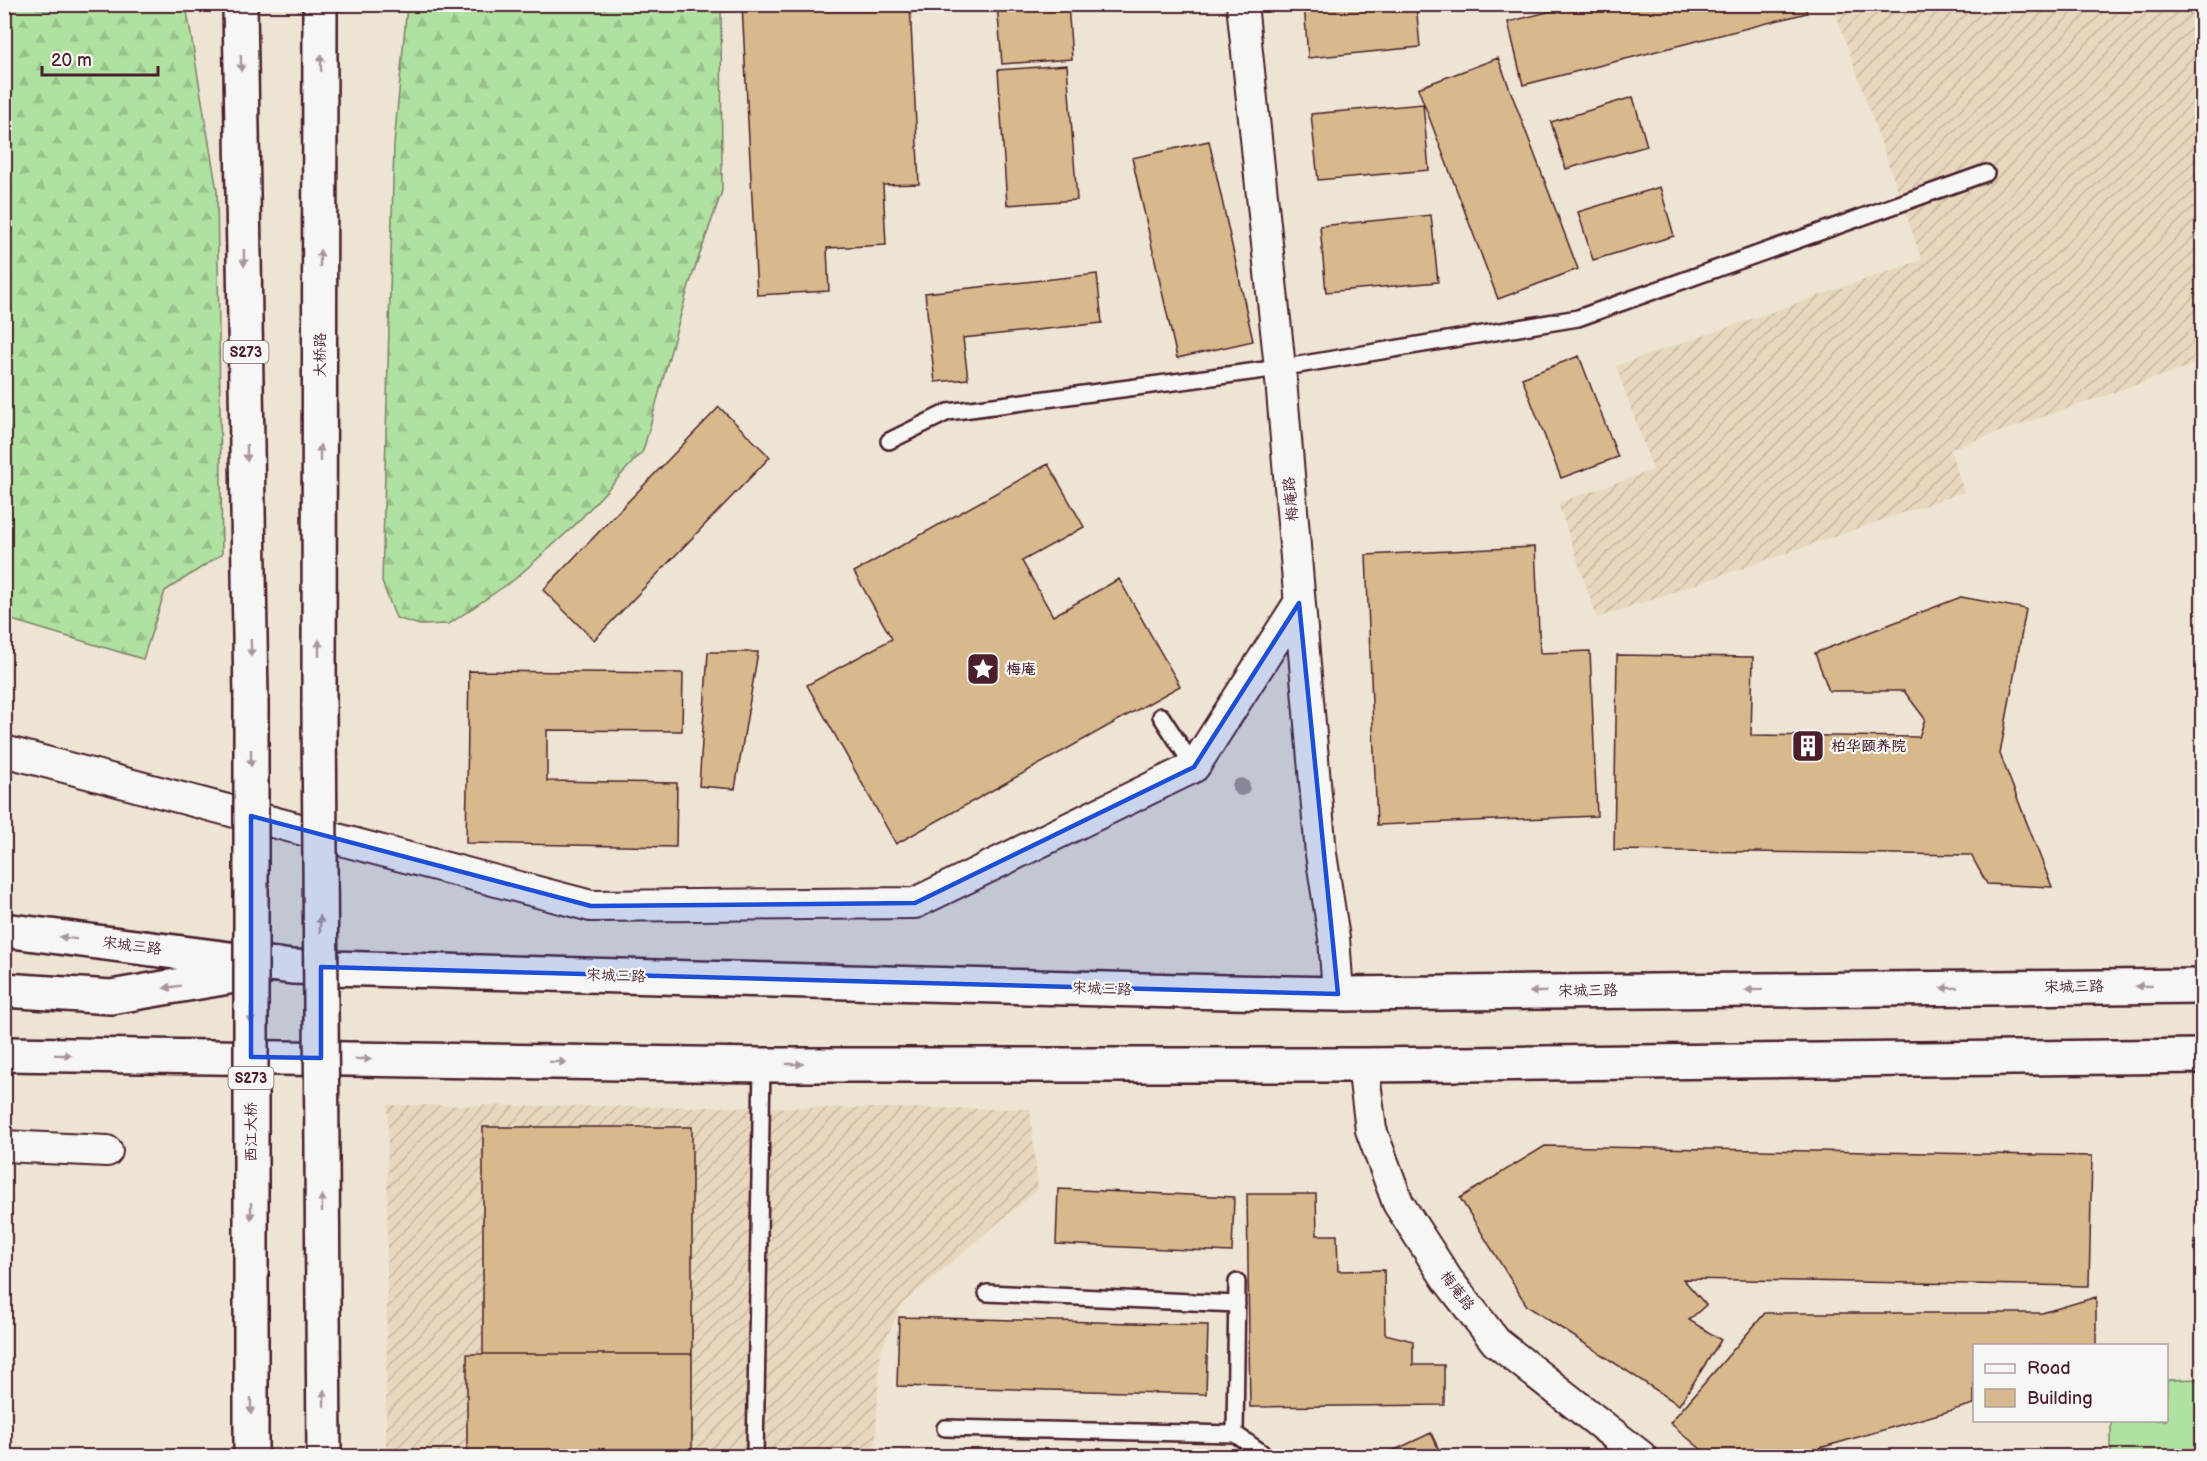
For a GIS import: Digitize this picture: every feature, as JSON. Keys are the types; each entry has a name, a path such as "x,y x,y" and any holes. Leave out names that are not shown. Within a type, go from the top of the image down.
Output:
{"main road":[{"name":"西江大桥","path":"240,4 252,699 251,1456"},
{"name":"大桥路","path":"321,11 319,706 324,1456"},
{"name":"宋城三路","path":"4,930 292,967 1338,994 2202,986"},
{"path":"4,990 111,997 292,967"},
{"path":"4,1054 762,1065 1363,1065 2202,1056"}],"street":[{"name":"梅庵路","path":"1242,4 1280,368 1321,854 1334,938 1338,994"},
{"path":"4,751 591,906 915,903 1194,767 1299,603"},
{"name":"梅庵路","path":"1363,1065 1371,1130 1398,1203 1447,1279 1496,1342 1641,1456"},
{"path":"4,1146 107,1152"}],"lane":[{"path":"889,441 948,412 1280,368 1578,318 1986,173"},
{"path":"1161,716 1194,767"},
{"path":"755,1456 762,1065"},
{"path":"1235,1434 1237,1282"},
{"path":"987,1293 1237,1304"},
{"path":"945,1428 1235,1434 1261,1452 1261,1456"}],"highlighted area":[{"path":"1299,603 1338,994 321,967 321,1058 251,1057 251,816 591,906 915,903 1194,767"}],"shaded area":[{"path":"1833,5 2202,5 2202,362 1950,449 1964,492 1597,618 1558,503 1653,470 1616,366 1922,260"},
{"path":"388,1105 1030,1109 1038,1189 902,1304 880,1352 875,1456 386,1456"}],"green space":[{"path":"4,5 186,5 217,191 222,554 165,591 143,659 5,618"},
{"path":"407,5 721,5 722,191 689,285 643,451 573,527 515,579 449,624 420,625 396,618 382,582 394,145"},
{"path":"2202,1379 2202,1456 2111,1456 2111,1422 2168,1422 2168,1380"}],"building":[{"path":"742,4 910,4 919,184 883,185 886,245 827,248 829,291 757,295"},
{"path":"997,4 1068,4 1072,59 1002,64"},
{"path":"1304,4 1416,4 1420,47 1308,58"},
{"path":"1579,4 1805,4 1807,13 1523,85 1508,22"},
{"path":"1498,58 1578,269 1498,299 1418,88"},
{"path":"1067,65 1077,200 1007,205 998,70"},
{"path":"1633,97 1647,146 1566,169 1551,122"},
{"path":"1423,104 1429,170 1318,180 1311,114"},
{"path":"1209,141 1253,341 1177,358 1132,158"},
{"path":"1660,187 1674,236 1593,260 1578,212"},
{"path":"1431,215 1438,282 1326,292 1320,226"},
{"path":"1097,274 1102,323 963,338 968,379 935,382 925,293"},
{"path":"1579,356 1618,457 1561,478 1522,378"},
{"path":"719,407 770,457 594,640 543,590"},
{"name":"梅庵","path":"1048,464 1084,527 1022,561 1053,616 1119,579 1180,686 896,844 807,685 892,639 854,572"},
{"path":"1535,547 1540,653 1590,651 1597,816 1377,825 1366,555"},
{"name":"柏华颐养院","path":"1961,597 2026,609 2000,754 2052,887 1987,884 1971,855 1614,850 1617,655 1753,657 1751,735 1919,737 1925,719 1904,691 1829,691 1815,653"},
{"path":"708,652 758,652 735,789 699,786"},
{"path":"469,671 683,673 682,731 547,730 547,781 677,783 676,847 466,843"},
{"path":"483,1127 692,1127 692,1354 483,1354"},
{"path":"1545,1146 2092,1156 2089,1286 1683,1279 1706,1305 1689,1320 1721,1340 1679,1405 1527,1306 1460,1198"},
{"path":"1058,1189 1234,1197 1232,1252 1056,1244"},
{"path":"1247,1194 1316,1194 1317,1235 1337,1235 1338,1271 1384,1270 1385,1334 1413,1341 1413,1365 1444,1365 1444,1405 1250,1407"},
{"path":"2096,1297 2096,1344 1973,1344 1973,1404 1820,1448 1812,1456 1709,1456 1670,1423 1765,1313 2042,1313"},
{"path":"899,1317 1208,1325 1206,1394 897,1386"},
{"path":"467,1354 692,1354 692,1456 467,1456"},
{"path":"1431,1433 1442,1456 1382,1456"},
{"path":"904,1452 1072,1456 904,1456"},
{"path":"2044,1455 2044,1456 1976,1456"}],"place":[{"name":"梅庵","path":"983,669"},
{"name":"柏华颐养院","path":"1808,746"}]}
